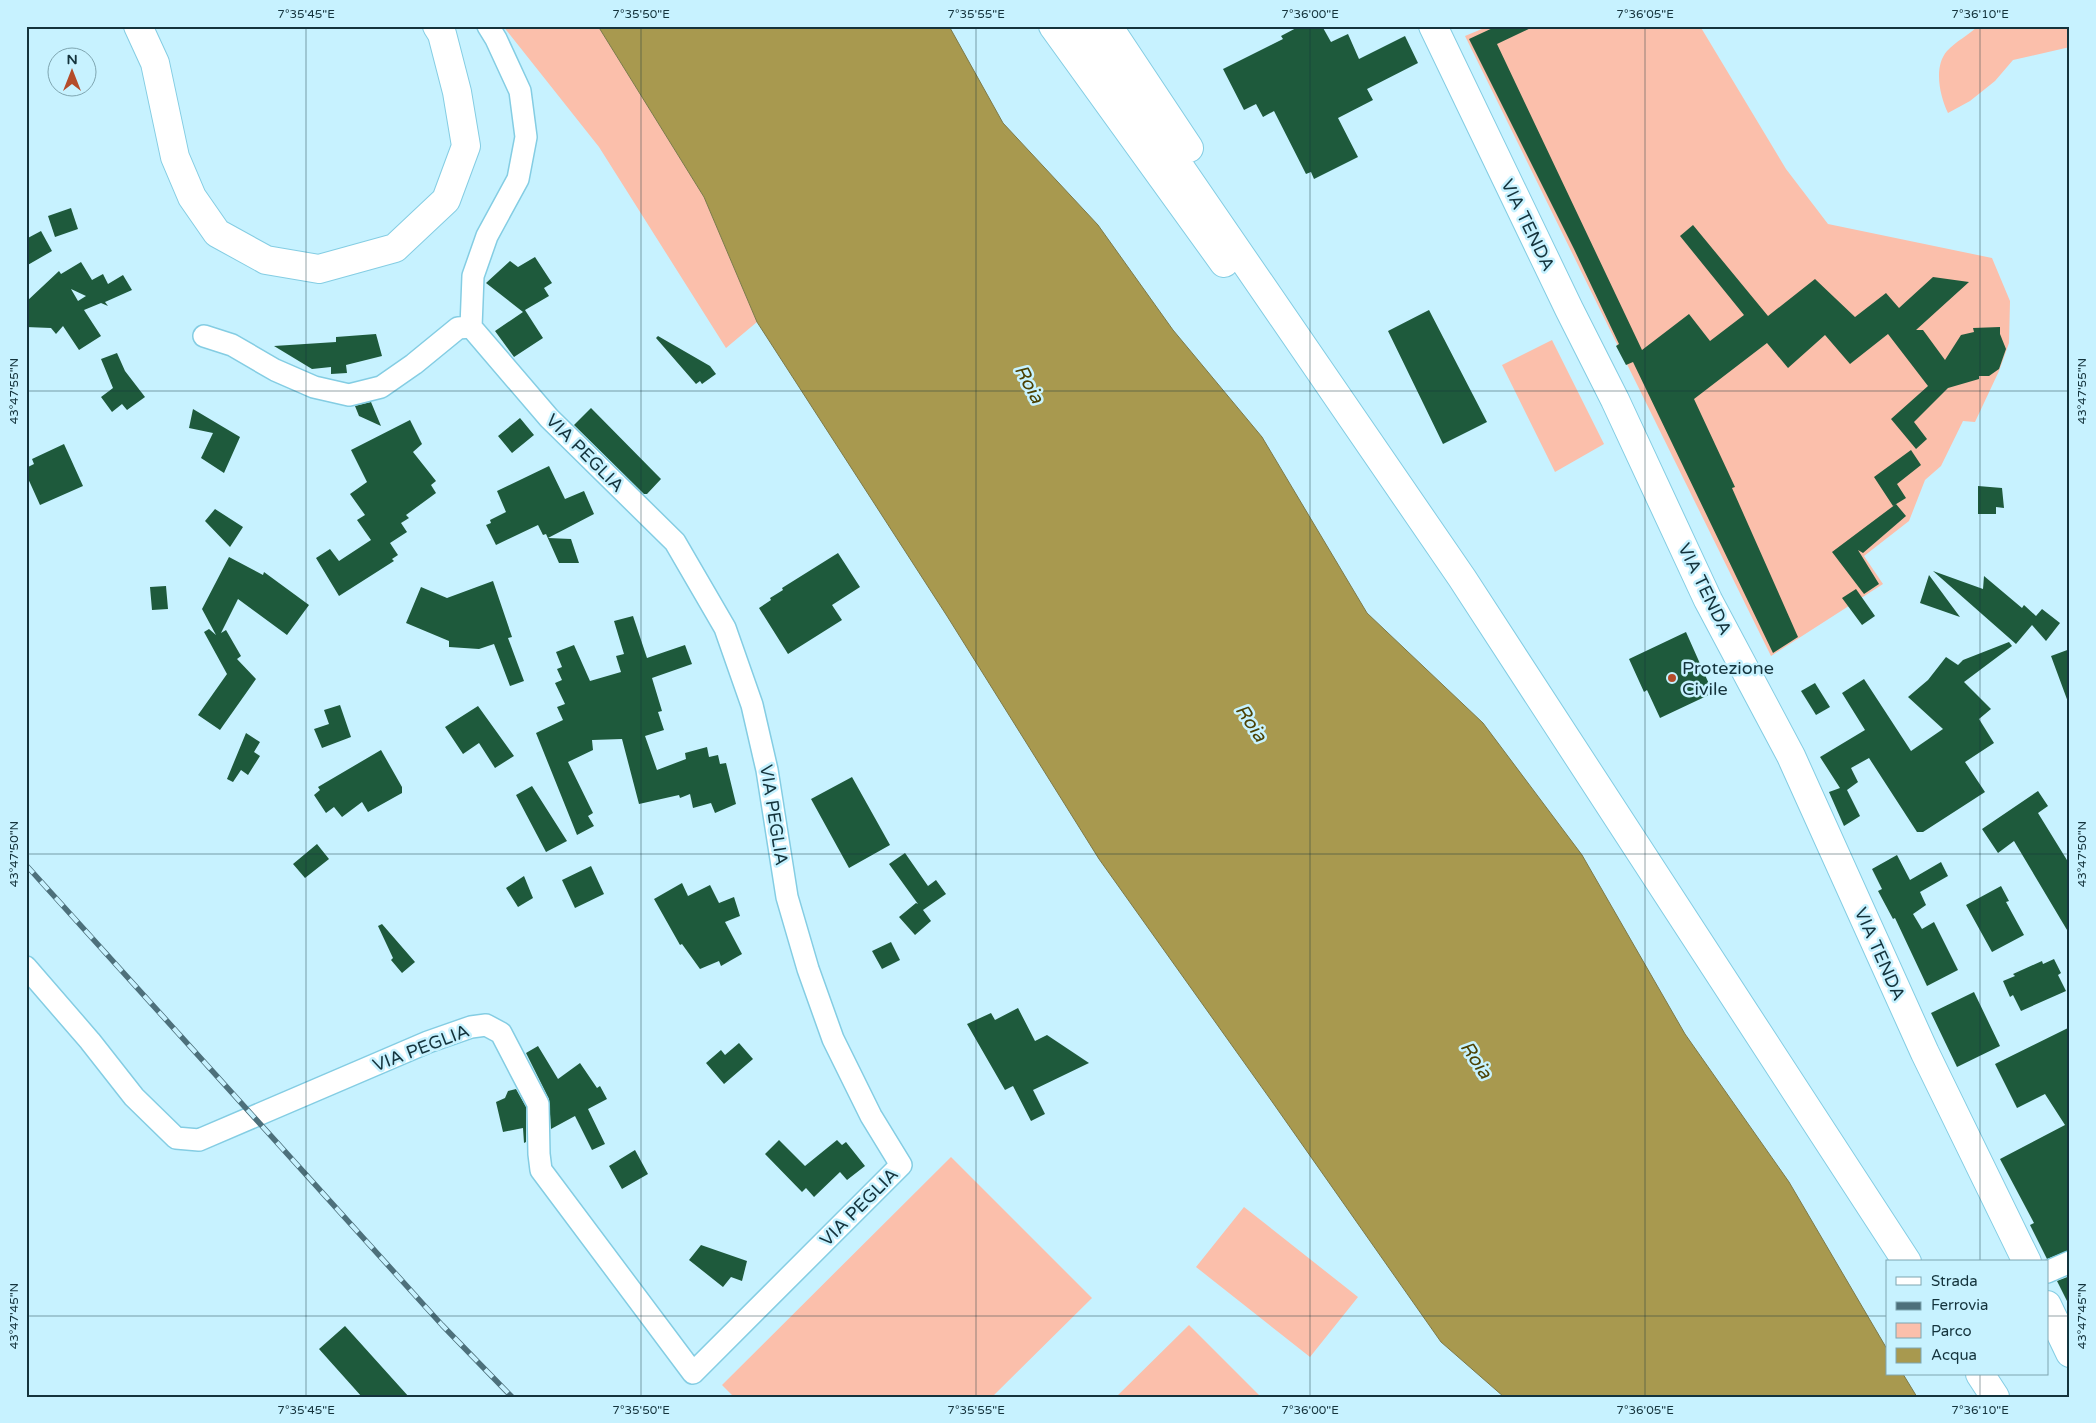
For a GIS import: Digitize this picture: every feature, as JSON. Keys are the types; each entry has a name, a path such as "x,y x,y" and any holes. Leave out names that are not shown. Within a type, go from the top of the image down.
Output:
{"main road":[{"path":"138,26 155,63 175,157 192,197 217,233 266,260 319,269 395,248 446,200 466,146 457,92 442,34 437,26"},
{"path":"1053,26 1266,322 1341,401"},
{"path":"1083,26 1462,578 1906,1260"},
{"path":"1108,26 1305,319 1341,401"},
{"name":"VIA TENDA","path":"1433,26 1568,309 1615,400 1708,600 1790,756 1925,1053 2025,1260"},
{"path":"2048,1307 2070,1353"},
{"path":"1981,1376 1995,1397"}],"street":[{"path":"204,336 232,345 275,370 314,387 349,395 381,387 414,364 458,328 471,326 473,276 488,236 518,180 526,137 520,91 488,26"},
{"name":"VIA PEGLIA","path":"26,967 90,1041 134,1097 176,1138 199,1140 428,1042 471,1027 486,1025 500,1033 538,1104 541,1170 693,1373 901,1166 871,1116 833,1039 808,969 787,897 767,770 752,705 725,628 675,542 549,418 471,326"},
{"path":"2048,1272 2070,1262"}],"green space":[{"path":"503,26 598,26 704,197 757,322 726,348 599,147"},
{"path":"1489,26 1700,26 1786,169 1828,224 1992,258 2010,301 2009,343 1999,371 1975,422 1963,421 1941,466 1925,480 1909,521 1864,556 1883,584 1771,656 1465,36"},
{"path":"1978,26 2070,26 2070,47 2013,60 1995,81 1970,101 1948,113 1940,90 1940,65 1947,51"},
{"path":"1552,340 1604,444 1555,472 1502,365"},
{"path":"951,1157 1092,1298 992,1397 734,1397 722,1385"},
{"path":"1244,1207 1358,1297 1310,1357 1196,1267"},
{"path":"1189,1325 1261,1397 1116,1397"}],"water":[{"name":"Roia","path":"598,26 949,26 1003,123 1098,225 1173,330 1262,437 1367,613 1483,723 1582,855 1685,1034 1789,1182 1886,1347 1886,1376 1904,1376 1917,1397 1504,1397 1441,1342 1099,859 947,616 757,322 704,197"}],"building":[{"path":"1300,26 1322,26 1331,42 1348,34 1359,59 1405,36 1418,63 1367,89 1373,100 1338,118 1358,157 1314,179 1311,172 1306,174 1274,111 1263,117 1256,104 1244,110 1223,69 1283,39 1281,36"},
{"path":"1497,26 1535,26 1497,44 1642,350 1689,314 1710,341 1744,315 1680,236 1693,225 1768,316 1815,279 1855,317 1886,293 1899,308 1933,277 1969,282 1916,330 1923,330 1945,360 1961,335 1974,332 1973,328 2000,327 2000,334 2006,349 1999,369 1989,376 1979,376 1979,379 1948,388 1914,422 1927,439 1916,449 1891,419 1928,386 1888,334 1850,364 1825,335 1788,368 1767,343 1694,399 1735,487 1732,488 1798,637 1773,653 1633,362 1626,365 1616,346 1619,344 1574,249 1469,39"},
{"path":"71,208 78,229 55,237 48,216"},
{"path":"41,231 52,251 26,266 26,239"},
{"path":"535,257 552,283 544,288 549,296 525,310 543,338 514,357 495,331 523,312 486,283 510,261 518,267"},
{"path":"81,262 92,280 103,274 108,284 123,275 132,290 105,302 108,306 101,303 84,310 101,336 79,350 63,326 56,334 51,328 26,327 26,302 59,271 61,274","holes":["71,289 86,296 78,301"]},
{"path":"1429,310 1487,422 1443,444 1388,331"},
{"path":"376,334 382,356 346,365 347,373 331,374 331,367 312,369 274,346 336,342 336,337"},
{"path":"658,336 710,366 716,374 702,384 700,381 696,384 656,338"},
{"path":"117,353 125,371 145,397 127,410 122,404 112,412 101,397 113,388 101,359"},
{"path":"371,402 381,426 359,416 355,406"},
{"path":"591,408 661,479 647,494 644,494 574,425"},
{"path":"193,409 240,437 224,473 201,458 213,433 189,428"},
{"path":"520,418 534,435 512,453 498,436"},
{"path":"410,420 422,444 413,452 436,481 431,485 436,493 406,515 409,518 401,523 407,532 390,543 398,555 392,559 394,561 339,596 316,558 330,549 339,561 371,540 357,520 365,515 350,494 367,482 351,450"},
{"path":"64,444 83,486 40,505 26,474 26,468 34,464 32,459"},
{"path":"1911,450 1921,465 1897,484 1906,498 1893,506 1874,477"},
{"path":"549,466 565,499 584,491 594,514 548,538 571,539 579,563 559,563 546,534 543,535 538,525 496,545 486,525 491,523 490,520 506,512 497,491"},
{"path":"1978,486 2002,488 2004,508 1996,507 1996,514 1978,514"},
{"path":"1896,504 1906,516 1863,553 1858,550 1879,584 1864,594 1832,552"},
{"path":"215,509 243,527 230,547 205,521"},
{"path":"838,553 860,587 832,605 842,620 788,654 759,608 783,590 782,588"},
{"path":"229,557 263,575 264,572 309,605 287,635 238,599 221,633 226,630 241,656 237,659 256,679 220,730 198,715 227,674 204,632 209,629 216,635 202,609"},
{"path":"1933,571 1983,589 1984,576 2022,608 2024,605 2036,616 2042,609 2060,623 2046,641 2032,625 2016,644"},
{"path":"1929,575 1960,617 1920,603"},
{"path":"493,581 512,637 508,638 524,681 510,686 494,644 479,649 449,647 449,641 406,623 421,587 447,598"},
{"path":"166,586 168,609 152,610 150,587"},
{"path":"1856,589 1875,616 1862,625 1842,598"},
{"path":"633,616 647,658 685,645 692,664 652,678 662,711 658,712 664,730 645,736 657,770 686,759 685,753 707,747 709,757 718,755 720,764 726,763 736,804 715,813 711,803 693,808 690,794 680,798 679,795 639,804 622,739 592,740 593,750 568,762 593,813 588,816 594,826 577,835 536,733 563,720 557,707 565,704 555,683 562,680 557,669 562,667 556,652 574,645 590,681 621,672 616,656 624,654 614,621"},
{"name":"Protezione Civile","path":"1686,632 1713,693 1660,718 1647,690 1644,692 1629,659"},
{"path":"2009,642 2012,646 1964,682 1991,709 1979,719 1994,743 1965,762 1985,792 1923,832 1917,832 1869,758 1851,768 1858,782 1847,790 1860,816 1844,826 1829,792 1840,788 1820,757 1865,730 1842,693 1864,679 1911,751 1943,729 1908,697 1928,680 1946,657 1958,665 1963,660"},
{"path":"2070,649 2070,702 2068,702 2051,656"},
{"path":"1815,683 1830,707 1816,715 1801,691"},
{"path":"340,705 351,737 322,748 314,729 329,724 324,710"},
{"path":"478,706 514,756 495,768 479,743 463,754 445,727"},
{"path":"246,733 260,742 254,752 260,756 248,775 241,770 233,782 227,779"},
{"path":"381,750 402,787 402,793 368,812 362,802 342,817 334,807 326,813 314,795 320,790 318,787"},
{"path":"852,777 890,845 849,868 811,799"},
{"path":"532,786 567,841 546,852 516,795"},
{"path":"2038,791 2048,806 2038,813 2070,865 2070,935 2014,841 1998,853 1982,829"},
{"path":"317,844 329,859 305,878 293,864"},
{"path":"905,853 928,886 936,880 946,894 923,910 931,921 915,935 899,917 916,903 918,904 889,864"},
{"path":"1897,855 1910,880 1941,862 1948,876 1920,892 1926,905 1913,914 1922,929 1934,922 1958,970 1927,986 1895,918 1893,919 1878,891 1882,889 1872,869"},
{"path":"591,866 604,894 575,908 562,880"},
{"path":"524,876 533,898 518,907 506,888"},
{"path":"682,883 688,896 710,885 719,903 734,897 740,916 725,922 742,954 721,966 719,961 700,969 682,944 680,945 654,899"},
{"path":"2001,886 2009,901 2006,902 2024,935 1992,952 1966,905"},
{"path":"382,924 415,962 402,973 391,960 393,958 378,926"},
{"path":"891,942 900,960 882,969 872,951"},
{"path":"2054,959 2061,973 2058,975 2066,991 2021,1011 2013,995 2010,997 2003,981 2015,976 2013,974 2042,961 2043,964"},
{"path":"1974,992 2000,1046 1957,1067 1931,1013"},
{"path":"1018,1008 1035,1041 1047,1035 1089,1063 1033,1090 1045,1114 1031,1121 1013,1086 1005,1090 967,1024 991,1013 995,1020"},
{"path":"2070,1027 2070,1250 2047,1259 2030,1225 2034,1223 2000,1159 2065,1125 2045,1094 2017,1108 1995,1064"},
{"path":"739,1043 753,1059 724,1084 706,1063 721,1050 725,1055"},
{"path":"538,1046 558,1079 580,1063 597,1088 600,1086 607,1099 588,1109 605,1144 592,1150 575,1116 551,1129 549,1099 526,1053"},
{"path":"516,1089 526,1107 526,1142 524,1143 523,1128 503,1132 496,1102 505,1098 508,1091"},
{"path":"779,1140 805,1166 837,1140 842,1145 846,1142 865,1166 847,1180 840,1172 814,1197 806,1188 802,1192 765,1154"},
{"path":"635,1150 648,1174 622,1189 609,1166"},
{"path":"701,1245 747,1261 742,1281 731,1277 723,1287 689,1260"},
{"path":"2070,1276 2070,1307 2057,1281"},
{"path":"345,1326 409,1397 362,1397 319,1349"}],"railway":[{"path":"26,865 442,1325 512,1397"}],"place":[{"name":"Protezione Civile","path":"1672,678"}]}
